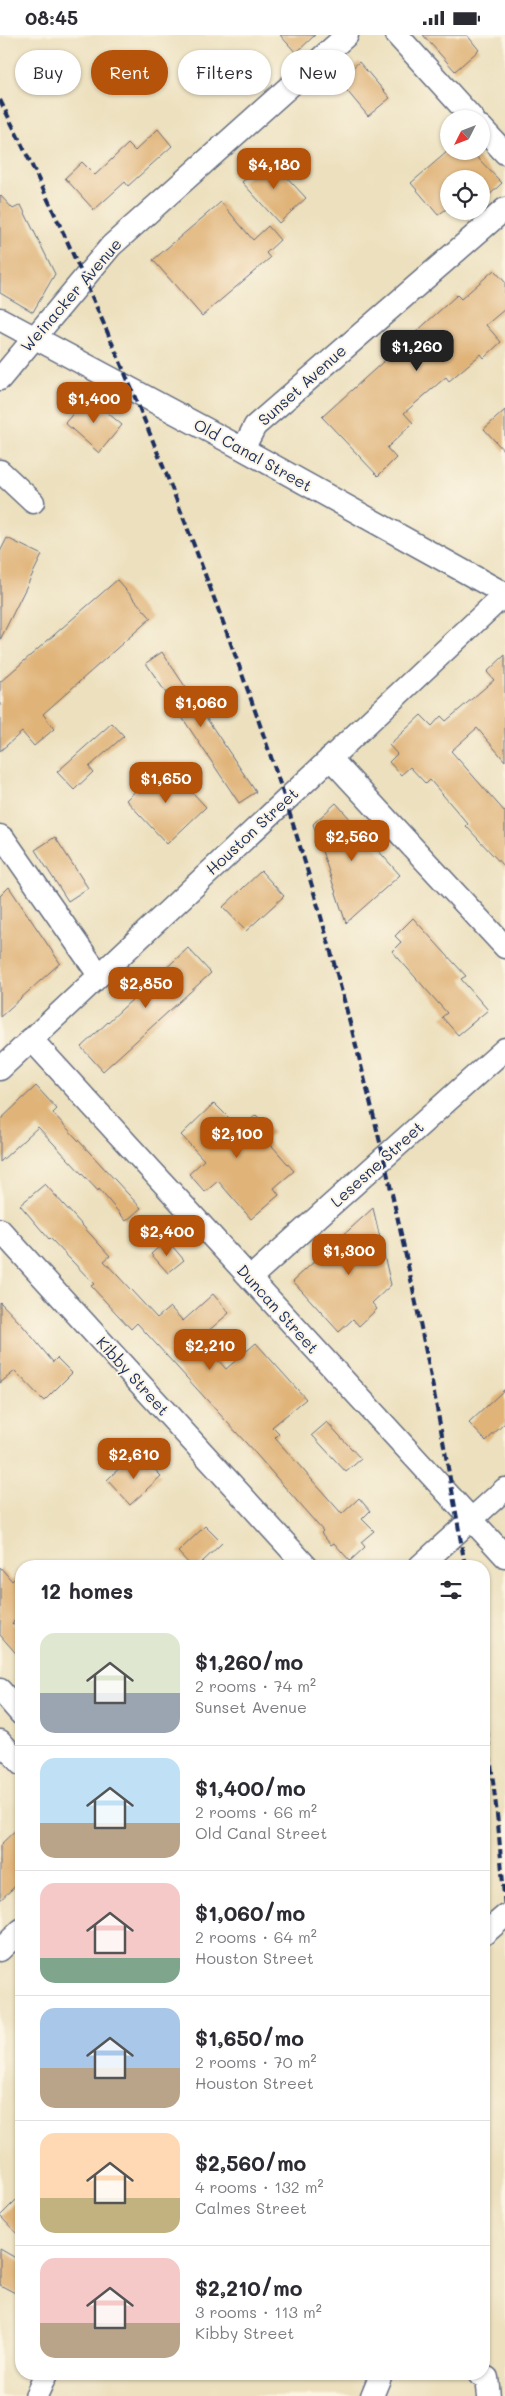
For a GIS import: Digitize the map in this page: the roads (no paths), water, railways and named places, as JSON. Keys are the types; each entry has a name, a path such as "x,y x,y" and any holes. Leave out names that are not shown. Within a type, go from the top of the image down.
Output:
{"street":[{"name":"Weinacker Avenue","path":"0,379 112,246 347,35"},
{"path":"397,35 466,110"},
{"path":"490,137 505,153"},
{"name":"Sunset Avenue","path":"243,449 255,426 505,209"},
{"name":"Old Canal Street","path":"0,319 243,449 505,594"},
{"path":"0,471 33,502"},
{"name":"Houston Street","path":"0,1069 505,594"},
{"path":"330,757 505,947"},
{"path":"0,836 4,839 99,975"},
{"name":"Duncan Street","path":"31,1039 505,1555"},
{"name":"Lesesne Street","path":"250,1278 505,1049"},
{"name":"Kibby Street","path":"0,1230 301,1560"},
{"path":"427,1560 505,1489"},
{"path":"0,1690 15,1707"},
{"path":"0,1741 15,1757"},
{"path":"490,1930 505,1916"},
{"path":"0,1950 15,1936"},
{"path":"36,2396 43,2380"},
{"path":"372,2396 379,2380"},
{"path":"487,2380 489,2396"}],"railway":[{"path":"0,100 83,276 159,456 239,666 271,756 300,847 348,1016 405,1250 437,1408 464,1560"},
{"path":"490,1756 505,1908"}]}
